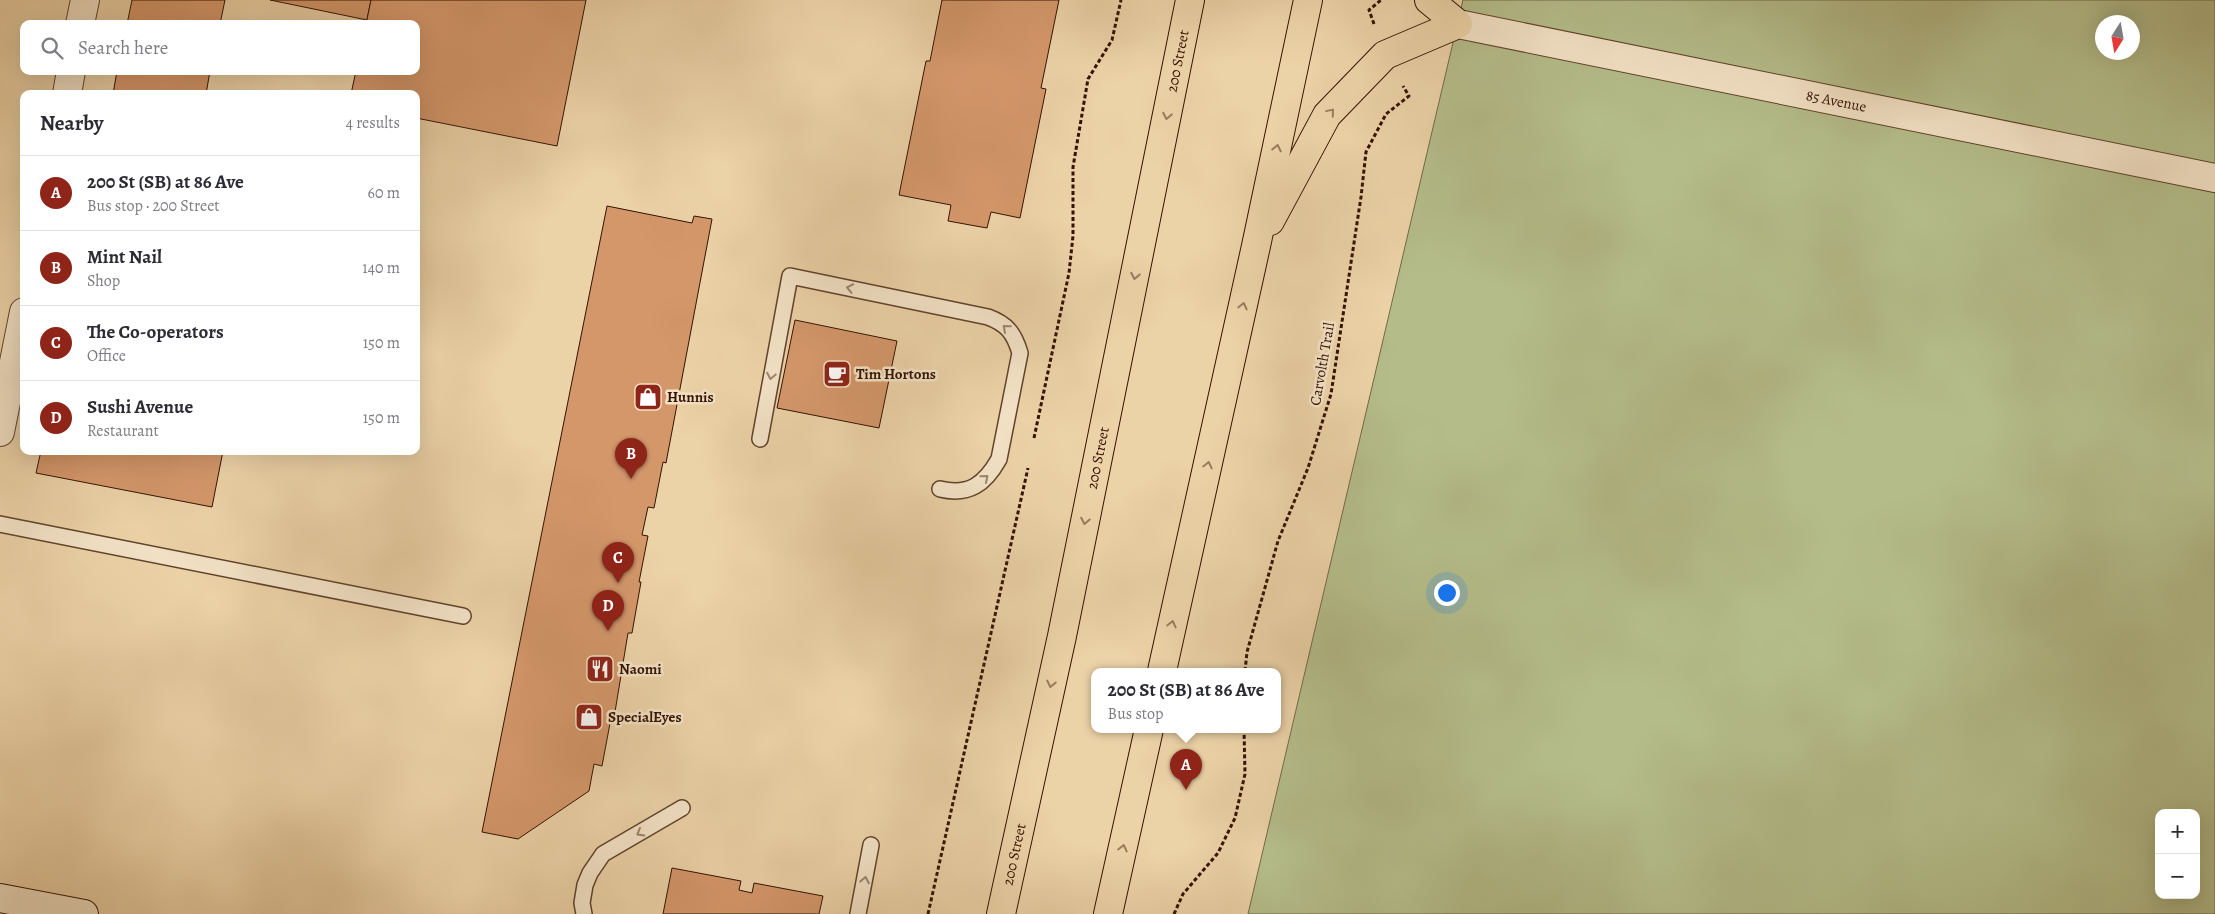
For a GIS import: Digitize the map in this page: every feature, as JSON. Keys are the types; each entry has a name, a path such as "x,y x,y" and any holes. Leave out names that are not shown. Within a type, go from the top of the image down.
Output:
{"main road":[{"name":"200 Street","path":"1001,914 1062,636 1190,0"},
{"path":"1163,668 1308,0"},
{"path":"1256,246 1327,115 1385,55 1458,24 1429,0"},
{"path":"1112,908 1148,733"}],"street":[{"path":"81,20 85,0"},
{"name":"85 Avenue","path":"1458,24 2215,178"},
{"path":"68,90 70,75"},
{"path":"0,432 20,332"},
{"path":"0,898 84,914"}],"lane":[{"path":"760,439 790,276 988,317 1009,328 1016,338 1020,353 999,459 991,474 968,490 955,492 940,489"},
{"path":"0,524 463,616"},
{"path":"584,914 582,904 585,885 590,873 604,854 682,808"},
{"path":"858,914 871,845"}],"path":[{"name":"Carvolth Trail","path":"1245,668 1247,652 1278,541 1308,468 1331,394 1361,198 1366,152 1386,114 1409,96"},
{"path":"1174,914 1183,894 1218,853 1235,818 1245,774 1244,733"}],"green space":[{"path":"1463,0 2215,0 2215,914 1248,914"}],"building":[{"path":"132,0 225,0 221,20 128,20"},
{"path":"270,0 371,0 367,20"},
{"path":"371,0 586,0 557,146 420,119 420,90 352,90 355,75 420,75 420,20 367,20"},
{"path":"942,0 1059,0 1041,88 1046,89 1020,218 991,212 987,228 948,221 951,205 899,195 926,61 930,61"},
{"path":"116,75 209,75 207,90 114,90"},
{"path":"607,206 692,223 694,216 712,219 666,463 663,462 654,508 648,507 642,535 648,536 639,582 641,582 632,633 628,633 614,718 611,718 602,766 594,764 589,791 518,839 482,832"},
{"name":"Tim Hortons","path":"795,320 897,341 879,428 777,408"},
{"path":"40,455 222,455 212,507 36,473"},
{"path":"672,868 741,881 739,890 752,893 754,883 823,896 819,914 663,914"}],"place":[{"name":"Tim Hortons","path":"837,374"},
{"name":"Hunnis","path":"648,397"},
{"name":"Mint Nail","path":"631,479"},
{"name":"The Co-operators","path":"618,583"},
{"name":"Sushi Avenue","path":"608,631"},
{"name":"Naomi","path":"600,669"},
{"name":"SpecialEyes","path":"589,717"},
{"name":"200 St (SB) at 86 Ave","path":"1186,790"}]}
